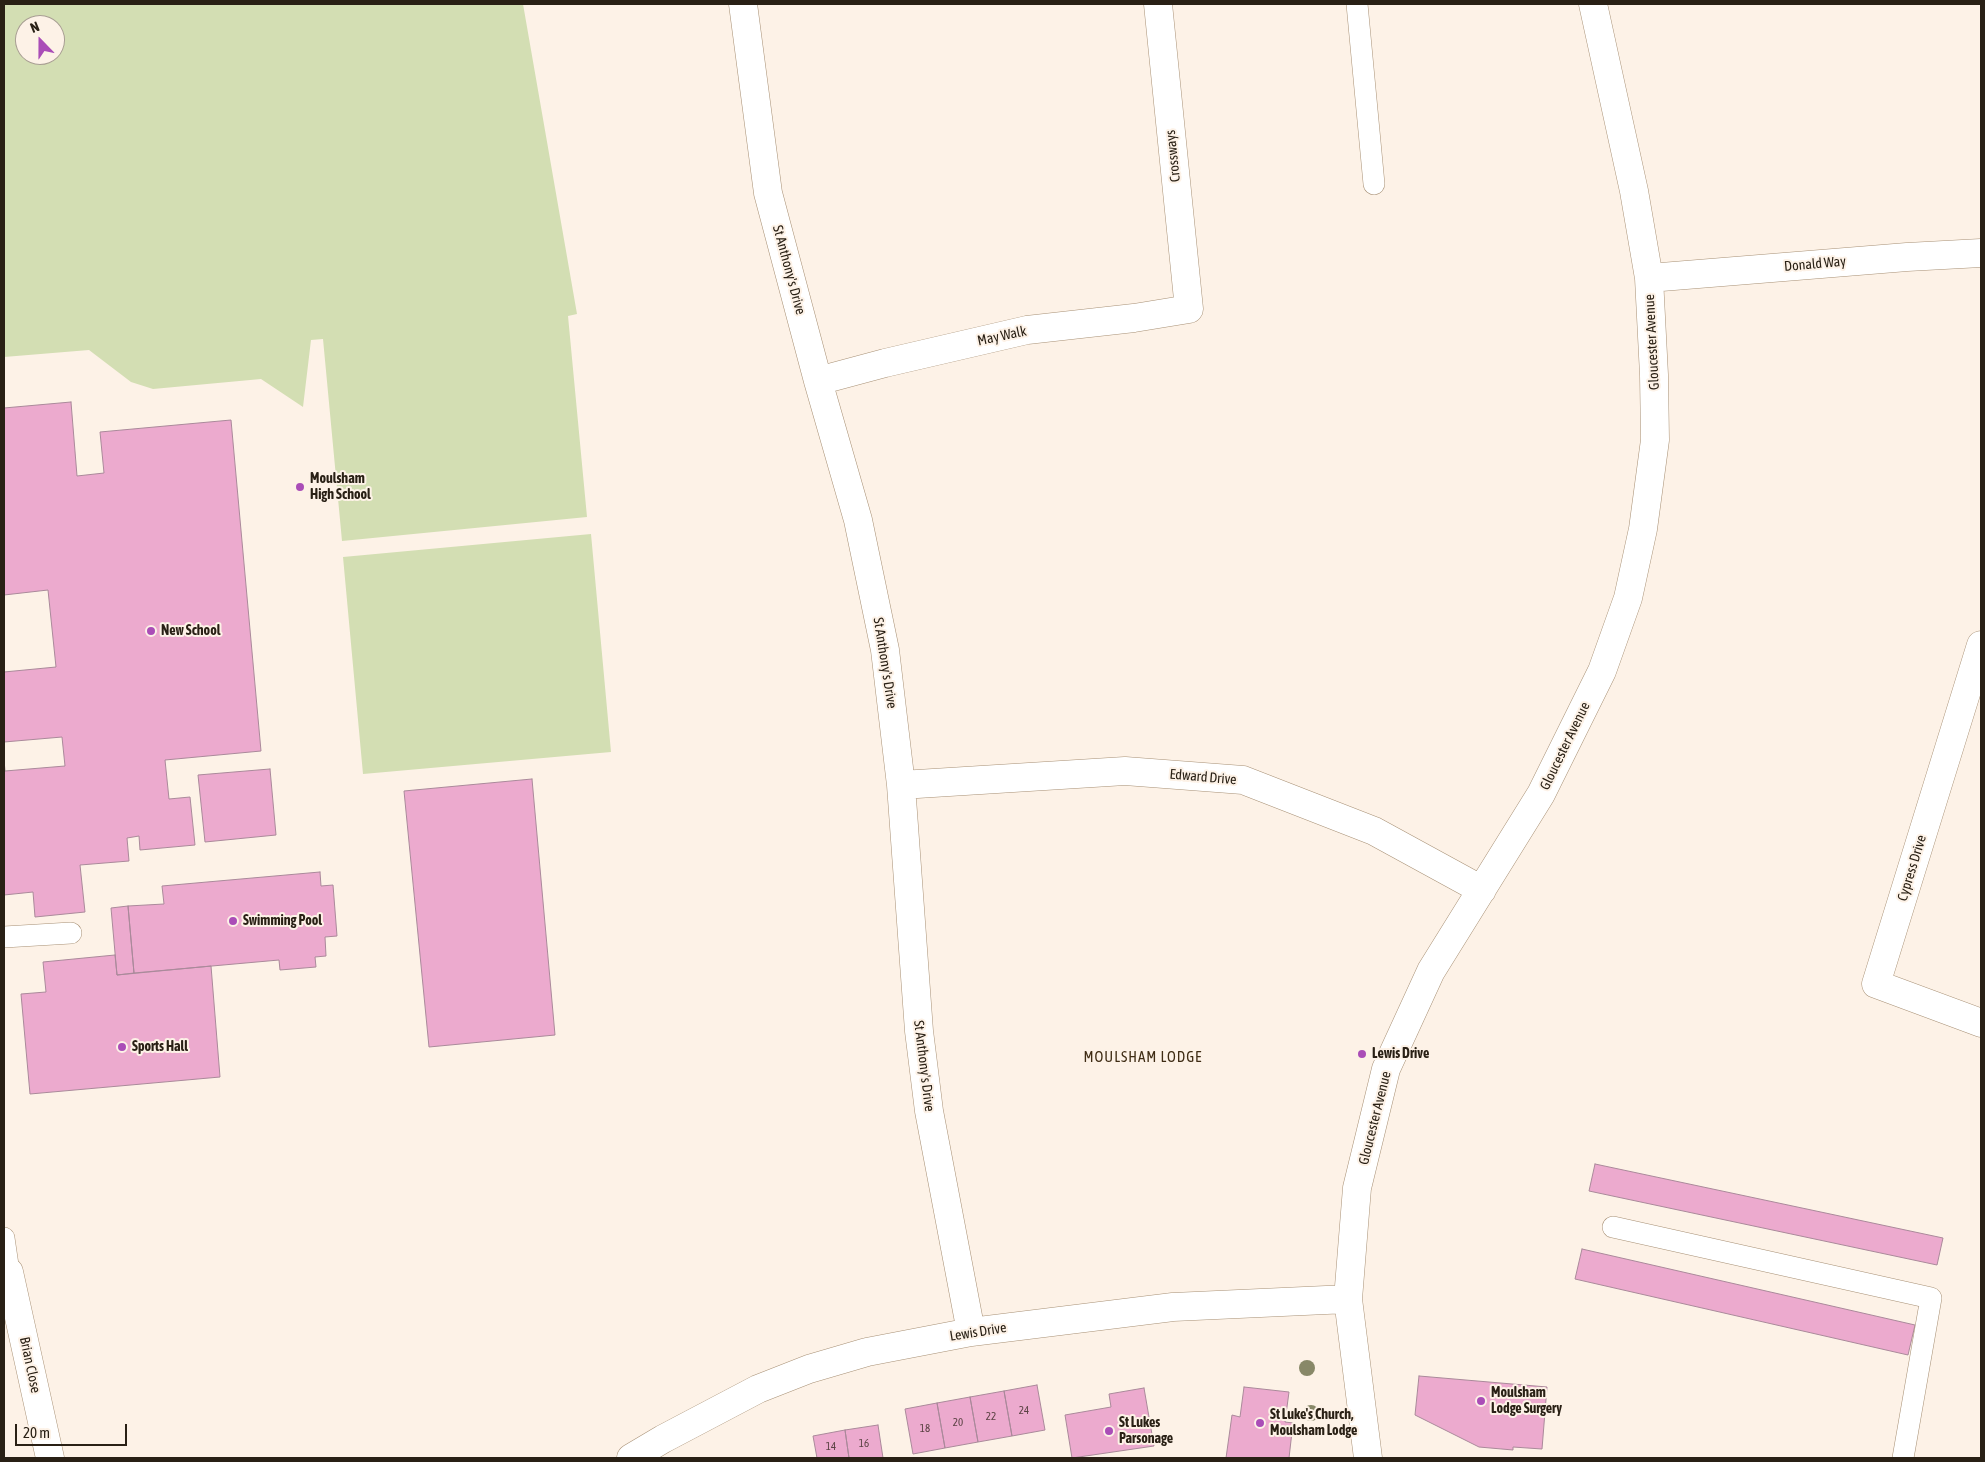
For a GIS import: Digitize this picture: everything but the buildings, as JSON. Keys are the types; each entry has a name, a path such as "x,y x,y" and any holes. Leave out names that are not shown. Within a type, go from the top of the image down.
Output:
{"street":[{"name":"St Anthony's Drive","path":"743,4 768,192 818,381 858,520 885,650 901,785 921,1049 929,1111 971,1332"},
{"name":"Crossways","path":"1158,4 1189,309"},
{"name":"Gloucester Avenue","path":"1368,1458 1348,1300 1357,1188 1386,1069 1431,971 1541,794 1602,671 1628,598 1643,529 1655,440 1649,278 1634,191 1593,4"},
{"name":"Donald Way","path":"1649,278 1907,257 1981,253"},
{"name":"May Walk","path":"818,381 885,363 1026,330 1134,318 1189,309"},
{"name":"Cypress Drive","path":"1981,645 1876,984 1981,1024"},
{"name":"Edward Drive","path":"901,785 1125,771 1243,780 1374,831 1482,890"},
{"name":"Brian Close","path":"9,1272 50,1458"},
{"name":"Lewis Drive","path":"631,1458 720,1408 758,1390 810,1370 867,1352 971,1332 1173,1307 1348,1300"}],"lane":[{"path":"1357,4 1374,184"},
{"path":"4,937 71,934"},
{"path":"1613,1227 1931,1298 1904,1458"},
{"path":"4,1238 9,1272"}],"green space":[{"path":"4,4 523,4 577,314 568,316 587,517 342,541 323,339 311,340 303,407 261,379 153,389 131,382 89,350 4,357"},
{"path":"591,534 611,752 363,774 343,557"}],"place":[{"name":"Moulsham High School","path":"300,487"},
{"name":"New School","path":"151,631"},
{"name":"Swimming Pool","path":"233,921"},
{"name":"Sports Hall","path":"122,1047"},
{"name":"Lewis Drive","path":"1362,1054"},
{"name":"Moulsham Lodge Surgery","path":"1481,1401"},
{"name":"St Luke's Church, Moulsham Lodge","path":"1260,1423"},
{"name":"St Lukes Parsonage","path":"1109,1431"}],"district":[{"name":"MOULSHAM LODGE","path":"1143,1057"}]}
